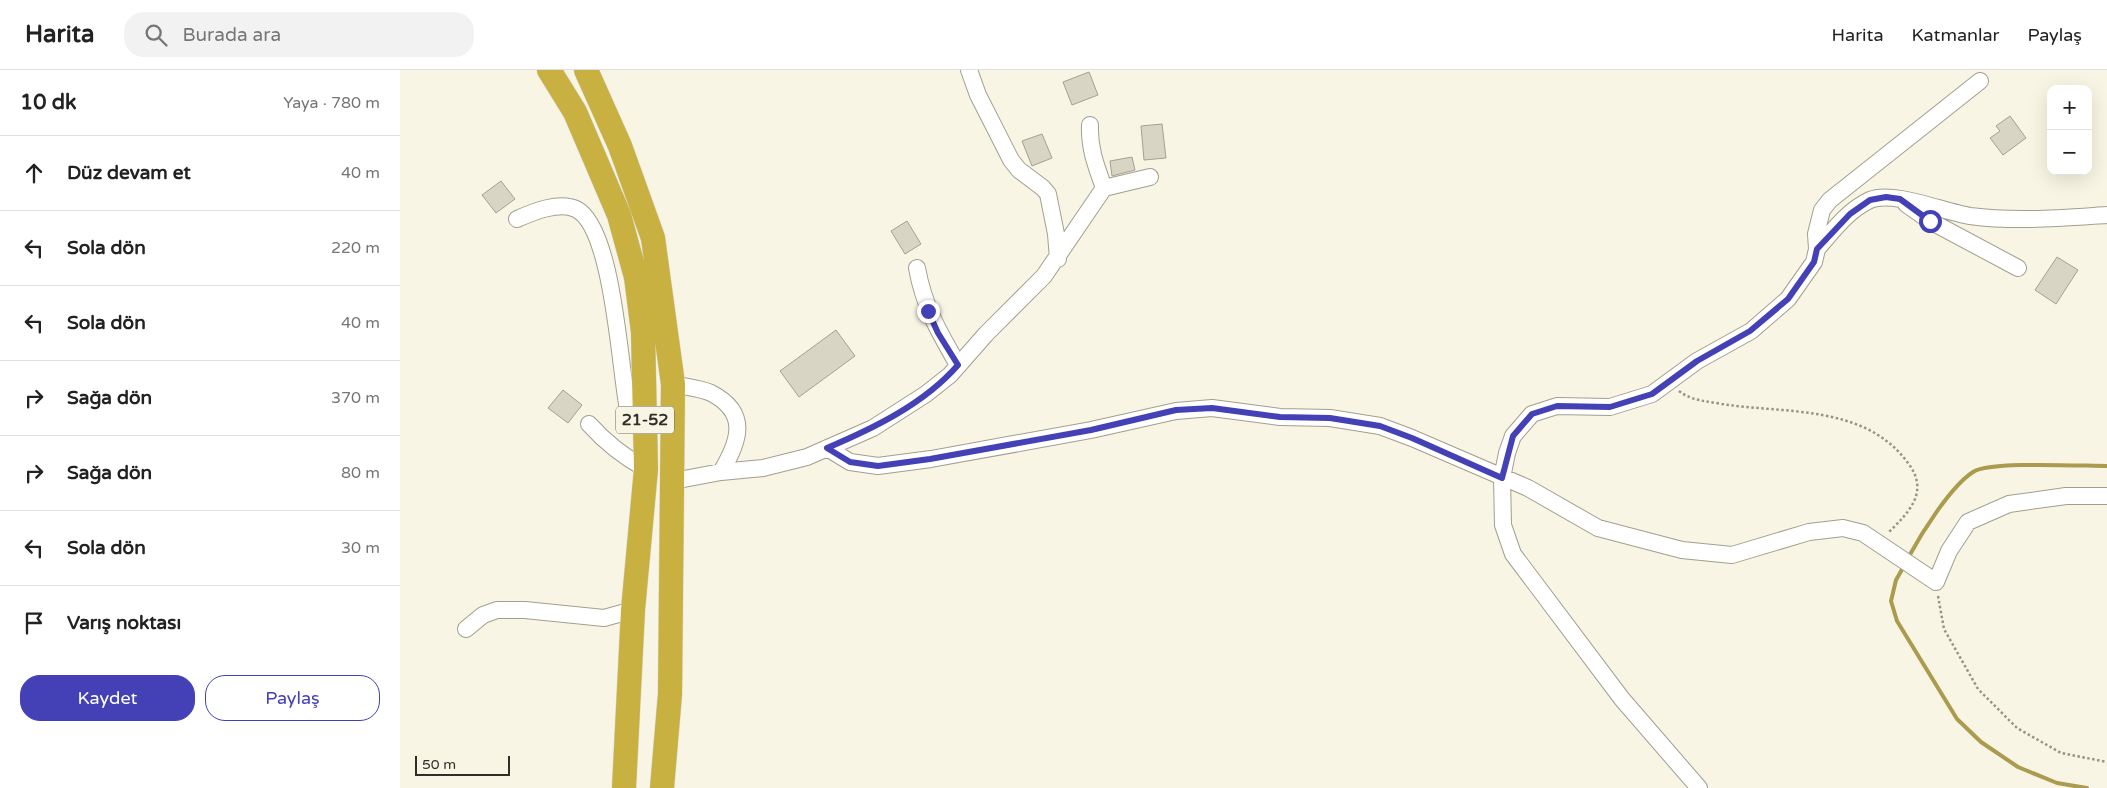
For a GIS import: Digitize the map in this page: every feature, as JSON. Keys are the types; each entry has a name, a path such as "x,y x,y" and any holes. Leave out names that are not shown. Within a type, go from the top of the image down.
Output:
{"highway":[{"name":"21-52","path":"549,70 575,112 598,162 619,215 636,277 643,332 646,469 634,610 624,788"},
{"name":"21-52","path":"586,70 620,146 654,238 673,384 670,694 662,788"}],"street":[{"path":"969,70 978,95 1011,160 1048,194 1056,234 1058,258"},
{"path":"1699,788 1622,699 1513,554 1503,525 1502,478 1513,436 1532,414 1557,406 1610,407 1652,394 1697,361 1750,331 1788,299 1814,262 1817,249 1816,234 1822,210 1830,200 1980,81"},
{"path":"1090,124 1089,140 1092,157 1104,188"},
{"path":"673,481 721,472 763,468 807,457 873,428 926,394 958,365 1044,276 1104,188 1150,177"},
{"path":"1817,249 1850,214 1870,200 1886,197 1970,216 2035,220 2107,215"},
{"path":"1900,199 1930,221 2018,268"},
{"path":"517,219 560,206 574,208 584,214 592,225 599,244 613,303 622,357 626,407 630,421 637,426 645,428"},
{"path":"917,268 928,311 938,333 958,365"},
{"path":"673,384 710,393 726,403 736,418 738,438 721,472"},
{"path":"827,448 850,462 878,466 930,459 1091,430 1176,410 1212,408 1280,417 1330,418 1380,426 1412,438 1528,488 1598,528 1682,550 1732,555 1809,532 1843,528 1863,533 1882,544 1936,582 1949,551 1968,522 2009,504 2066,496 2107,496"},
{"path":"589,424 608,444 646,469"},
{"path":"466,629 483,616 497,610 525,610 604,618 634,610"}],"path":[{"path":"1668,383 1689,398 1733,406 1803,412 1849,420 1880,435 1898,449 1915,472 1918,491 1909,512 1882,544"},
{"path":"1936,582 1944,628 1978,689 2017,728 2053,749 2061,753 2107,762"}],"building":[{"path":"1089,72 1098,95 1072,105 1063,82"},
{"path":"2010,116 2026,138 2003,155 1990,138 2000,131 1996,126"},
{"path":"1162,124 1166,158 1144,160 1141,126"},
{"path":"1042,134 1052,158 1032,166 1022,141"},
{"path":"1132,157 1135,170 1112,176 1110,161"},
{"path":"501,181 515,199 496,213 482,195"},
{"path":"907,221 921,244 905,254 891,231"},
{"path":"2057,257 2078,270 2056,304 2035,290"},
{"path":"836,330 855,356 799,397 780,371"},
{"path":"563,390 582,405 568,423 548,408"}],"waterway":[{"path":"1908,558 1928,524 1946,499 1973,472 1998,466 2016,465 2107,466"},
{"path":"1904,566 1896,580 1891,601 1897,621 1957,719 1981,742 2018,767 2057,783 2087,788"}],"route":[{"path":"928,311 938,333 958,365 926,394 873,428 827,448 850,462 878,466 930,459 1014,442 1091,430 1176,410 1212,408 1280,417 1330,418 1380,426 1412,438 1502,478 1513,436 1532,414 1557,406 1610,407 1652,394 1697,361 1750,331 1788,299 1814,262 1817,249 1850,214 1870,200 1886,197 1900,199 1930,221"}]}
